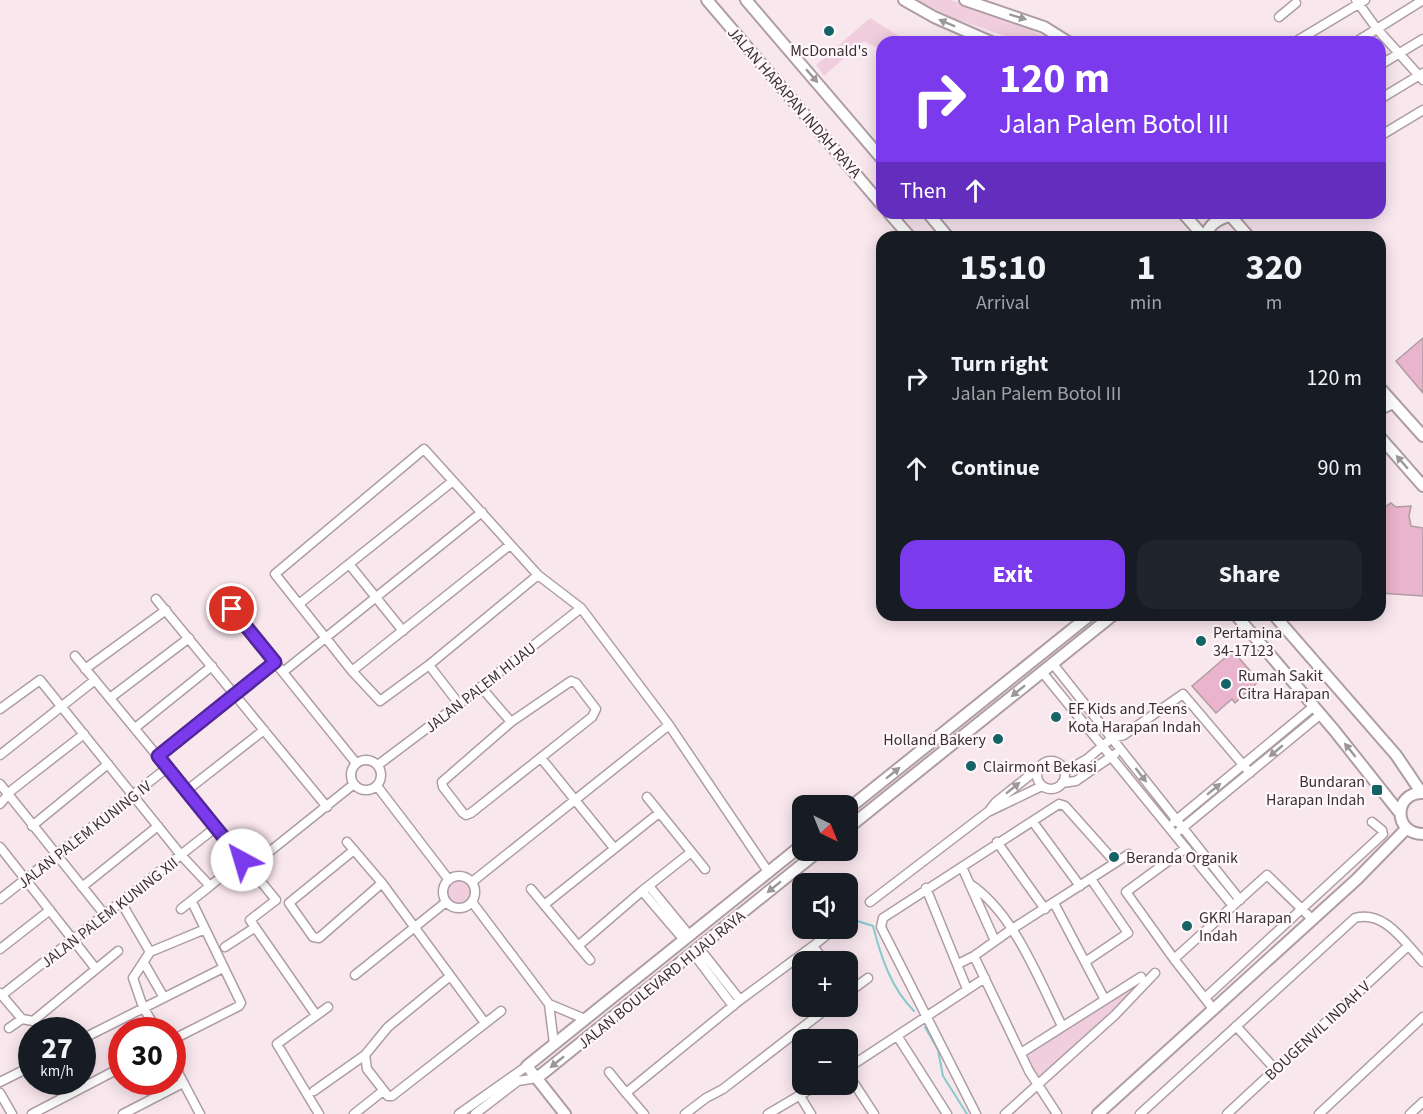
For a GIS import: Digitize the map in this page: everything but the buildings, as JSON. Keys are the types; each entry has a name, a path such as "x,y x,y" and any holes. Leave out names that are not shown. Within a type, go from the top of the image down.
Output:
{"street":[{"name":"JALAN HARAPAN INDAH RAYA","path":"707,0 876,198"},
{"name":"JALAN HARAPAN INDAH RAYA","path":"746,0 876,152"},
{"path":"904,0 934,17 977,36"},
{"path":"965,0 1044,27 1058,36"},
{"path":"1366,36 1423,0"},
{"path":"1279,18 1297,1"},
{"path":"1304,36 1359,1 1383,36"},
{"path":"1386,62 1423,39"},
{"path":"1386,40 1422,76 1386,96"},
{"path":"1386,132 1423,110"},
{"path":"894,219 905,231"},
{"path":"933,219 943,231"},
{"path":"1188,219 1199,231"},
{"path":"1207,231 1214,222 1220,219"},
{"path":"1233,219 1244,231"},
{"path":"1386,396 1423,436"},
{"path":"1386,406 1393,403"},
{"path":"1386,444 1423,486"},
{"path":"538,575 429,665 380,701 352,671 275,574 422,449 426,450 538,575 581,608 624,662 669,725 769,873"},
{"path":"299,604 453,481"},
{"path":"283,672 482,512"},
{"path":"352,671 510,545"},
{"path":"350,564 403,631"},
{"path":"156,598 327,807"},
{"name":"JALAN PALEM HIJAU","path":"378,765 581,608"},
{"path":"232,609 356,763"},
{"path":"86,669 166,610"},
{"path":"858,801 1083,621"},
{"path":"858,816 1106,621"},
{"path":"1098,1114 1390,847 1417,833 1401,821 1399,812 1384,791 1241,621"},
{"path":"1279,621 1396,755 1422,792 1412,794 1404,800 1399,812"},
{"path":"110,698 189,638"},
{"path":"1048,649 1055,662 1177,820 1237,903"},
{"path":"75,656 276,900 250,918 254,928 316,1015"},
{"path":"158,756 275,662"},
{"path":"429,665 459,704"},
{"path":"135,728 212,666"},
{"path":"1042,672 1186,848 1237,903"},
{"path":"0,709 38,679 62,705 181,855 210,886"},
{"path":"0,755 95,680"},
{"path":"571,681 576,683 596,710 541,758 466,815 442,787 442,782 511,722 571,681"},
{"path":"481,687 511,722"},
{"path":"1064,772 1080,764 1112,738 1124,735 1185,694 1250,773"},
{"path":"1169,826 1317,710"},
{"path":"1175,834 1250,773 1317,710"},
{"path":"472,882 669,725"},
{"path":"186,791 264,730"},
{"path":"0,804 12,790 84,734"},
{"path":"870,902 989,811 1042,786 1053,789 1062,783 1076,781 1120,749 1124,735"},
{"path":"541,758 614,848"},
{"path":"368,759 378,765 382,776 377,786 362,790 354,784 351,776 356,763 368,759"},
{"path":"989,811 996,802 1047,762 1058,763 1064,772 1062,783"},
{"path":"32,825 108,764"},
{"name":"JALAN PALEM KUNING IV","path":"0,900 167,768"},
{"path":"1039,768 1037,778 1042,786"},
{"path":"1384,791 1396,796 1403,794 1411,785 1410,775"},
{"path":"0,784 105,915"},
{"path":"249,868 354,784"},
{"path":"377,786 449,880"},
{"path":"647,797 705,869"},
{"path":"976,1114 924,1018 881,922 883,918 1056,805 1062,804 1115,862"},
{"path":"544,905 659,813"},
{"path":"1033,822 1080,886"},
{"path":"1205,998 1383,834 1382,830 1372,822"},
{"path":"82,887 158,826"},
{"name":"JALAN PALEM KUNING XII","path":"1,994 215,828"},
{"path":"347,842 382,883 485,1023"},
{"path":"997,842 1045,909"},
{"path":"1186,848 1126,892 1214,1010"},
{"path":"0,849 96,969"},
{"path":"354,850 289,903 313,937 319,938 382,883"},
{"path":"578,946 690,853"},
{"name":"JALAN BOULEVARD HIJAU RAYA","path":"527,1066 792,854"},
{"path":"958,964 974,956 1129,854"},
{"path":"181,909 242,860"},
{"name":"JALAN BOULEVARD HIJAU RAYA","path":"537,1078 806,861"},
{"path":"962,867 995,941"},
{"path":"1174,959 1268,875 1308,923"},
{"path":"461,876 472,882 475,892 472,902 461,909 453,908 446,902 442,890 449,880 461,876"},
{"path":"1085,962 1128,933 1091,879"},
{"path":"970,884 986,897 1012,929 1062,1026"},
{"path":"646,888 687,938"},
{"path":"926,888 967,989"},
{"path":"531,889 590,960"},
{"path":"355,975 446,902"},
{"path":"472,902 549,1004 554,1044"},
{"path":"1054,903 1106,1000"},
{"path":"186,1033 240,1005 203,930 194,906"},
{"path":"125,909 150,952"},
{"path":"0,949 50,910"},
{"path":"1140,1114 1355,918 1366,916 1384,921 1423,962"},
{"path":"225,947 254,928"},
{"path":"149,1017 133,981 150,952 203,930"},
{"path":"626,1092 736,1003 822,939"},
{"path":"813,946 817,951"},
{"name":"BOUGENVIL INDAH V","path":"1227,1114 1408,946"},
{"path":"696,950 736,1003"},
{"path":"39,1017 118,951"},
{"path":"974,956 1037,1084 1057,1114"},
{"path":"144,963 163,996"},
{"path":"96,1032 163,996 223,968"},
{"path":"1005,1114 1115,1015 1155,973"},
{"path":"314,1091 365,1055 388,1027 449,977"},
{"path":"1021,1053 1141,977"},
{"path":"858,985 868,978"},
{"path":"858,1062 985,978"},
{"path":"621,991 630,1003"},
{"path":"1,994 20,1017"},
{"path":"549,1004 585,1019"},
{"path":"319,1114 277,1045 278,1042 328,1008"},
{"path":"365,1055 367,1069 383,1091 388,1096 392,1096 501,1011"},
{"path":"685,1114 706,1098 723,1089 816,1017"},
{"path":"1319,1114 1423,1017"},
{"path":"9,1029 18,1022"},
{"path":"1236,1026 1275,1069"},
{"path":"898,1037 947,1114"},
{"path":"459,1114 527,1066 565,1114"},
{"path":"609,1072 644,1114"},
{"path":"0,1082 18,1073"},
{"path":"32,1114 108,1074"},
{"path":"475,1114 518,1081 537,1078"},
{"path":"186,1088 200,1114"},
{"path":"858,1089 874,1114"},
{"path":"354,1114 383,1091"},
{"path":"0,1093 10,1113"},
{"path":"123,1114 160,1095"},
{"path":"768,1114 800,1096 811,1114"},
{"path":"1410,1114 1423,1102"}],"shaded area":[{"path":"917,0 951,0 1022,25 1043,36 1006,36 953,18"},
{"path":"870,18 899,36 876,36 876,47 864,41 824,76 816,65"},
{"path":"459,876 470,881 475,892 470,903 459,908 448,903 443,892 448,881"},
{"path":"1135,983 1138,987 1038,1079 1026,1056 1059,1031"}],"waterway":[{"path":"858,921 873,926 888,972 899,992 914,1011"},
{"path":"925,1027 938,1050 943,1076 967,1114"}],"place":[{"name":"McDonald's","path":"829,31"},
{"name":"Pertamina 34-17123","path":"1201,641"},
{"name":"Rumah Sakit Citra Harapan","path":"1226,684"},
{"name":"EF Kids and Teens Kota Harapan Indah","path":"1056,717"},
{"name":"Holland Bakery","path":"998,739"},
{"name":"Clairmont Bekasi","path":"971,766"},
{"name":"Bundaran Harapan Indah","path":"1377,790"},
{"name":"Beranda Organik","path":"1114,857"},
{"name":"GKRI Harapan Indah","path":"1187,926"}],"route":[{"path":"232,609 275,662 158,756 242,860"}]}
